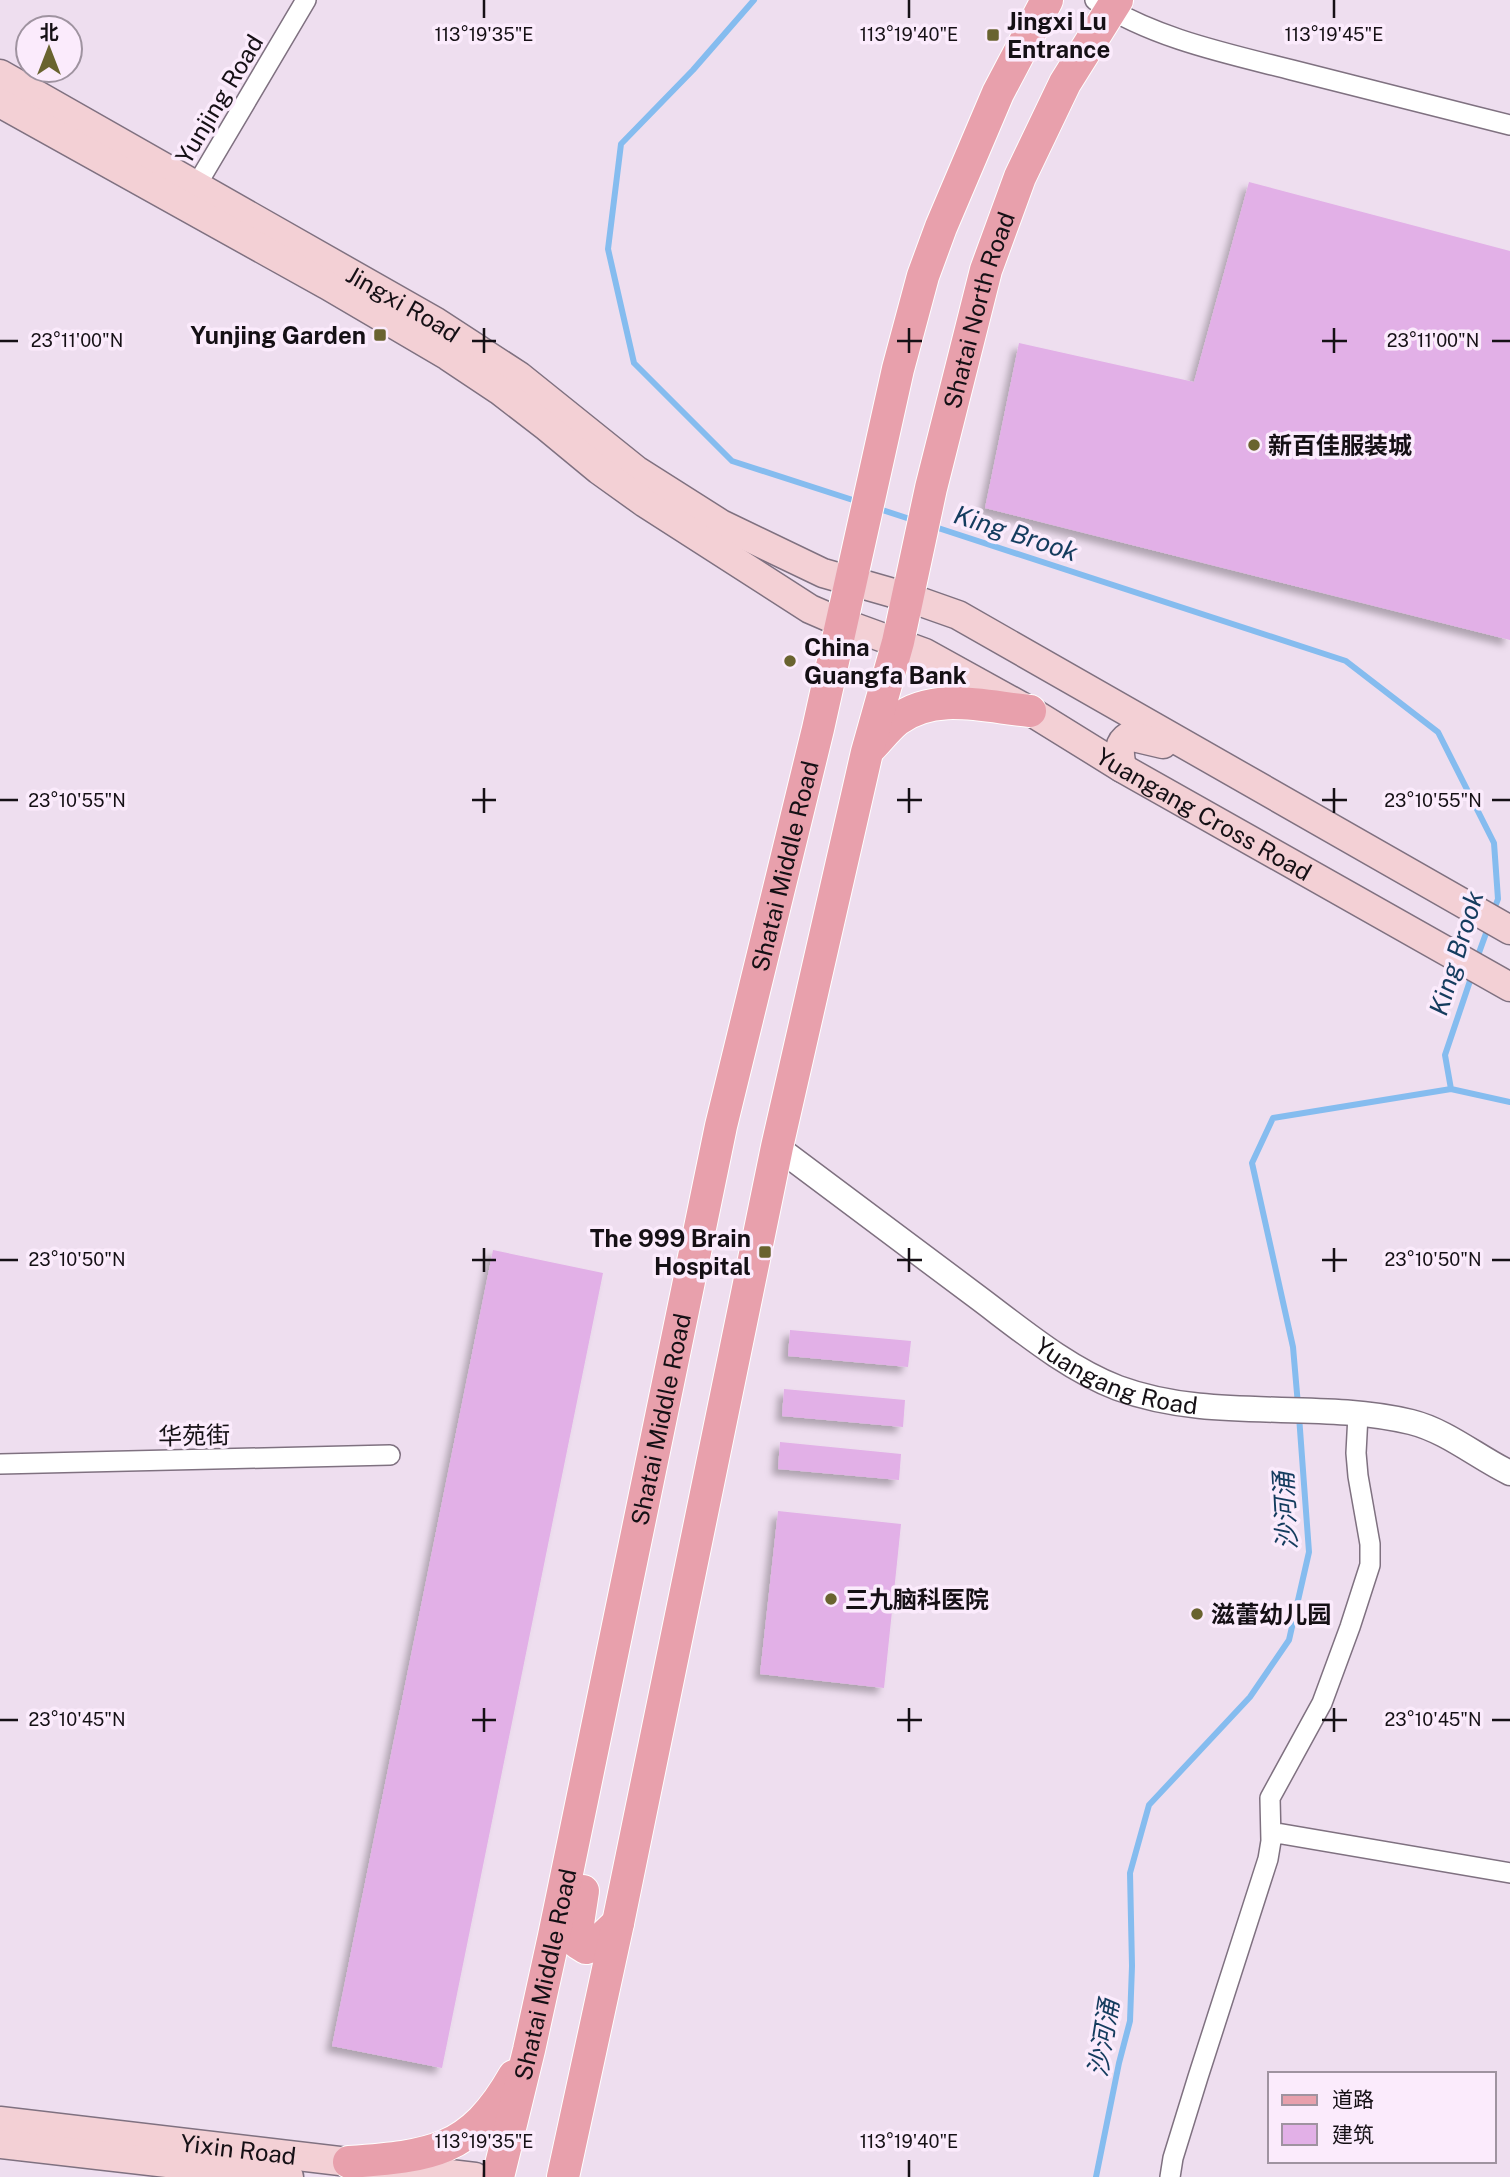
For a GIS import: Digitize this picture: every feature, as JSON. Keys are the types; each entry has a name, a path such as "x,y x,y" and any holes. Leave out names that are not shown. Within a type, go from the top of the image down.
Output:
{"main road":[{"path":"840,622 923,276 998,93 1047,0"},
{"name":"Shatai North Road","path":"898,642 931,488 986,270 1016,188 1065,83 1108,3"},
{"name":"Jingxi Road","path":"0,75 436,322 519,376 636,470 721,524 823,573 908,597"},
{"name":"Jingxi Road","path":"0,103 327,285 447,356 547,426 599,470 645,503 810,609 898,642"},
{"name":"Yuangang Cross Road","path":"908,597 958,615 1510,930"},
{"name":"Shatai Middle Road","path":"498,2177 529,2050 721,1126 818,729 840,622"},
{"path":"564,2177 777,1147 867,752 898,642"},
{"name":"Yuangang Cross Road","path":"898,642 925,653 1030,711 1122,768 1510,987"},
{"path":"867,752 897,720 926,706 964,703 1030,711"},
{"path":"1122,768 1119,748 1122,740 1129,736 1193,751"},
{"path":"576,1828 587,1869 577,1930 578,1943 586,1948 595,1945 618,1923"},
{"path":"349,2162 410,2156 459,2139 490,2113 529,2050"},
{"name":"Yixin Road","path":"0,2121 475,2177"},
{"name":"Yixin Road","path":"0,2144 289,2177"}],"street":[{"name":"Yunjing Road","path":"196,186 306,0"},
{"path":"1108,3 1133,22 1174,37 1257,61 1510,125"},
{"name":"Yuangang Road","path":"777,1147 1033,1338 1090,1375 1119,1388 1176,1403 1346,1414 1413,1423 1433,1430 1510,1473"},
{"path":"1170,2177 1173,2158 1268,1858 1271,1832 1269,1798 1322,1703 1370,1564 1370,1544 1356,1453 1346,1414"},
{"name":"华苑街","path":"0,1464 390,1455"},
{"path":"1271,1832 1510,1873"}],"building":[{"name":"新百佳服装城","path":"1249,182 1510,251 1510,640 985,508 1019,343 1194,382"},
{"path":"493,1250 603,1273 442,2068 332,2046"},
{"path":"790,1330 911,1341 908,1367 788,1356"},
{"path":"784,1389 905,1400 903,1427 782,1416"},
{"path":"780,1442 901,1454 899,1480 778,1469"},
{"name":"三九脑科医院","path":"778,1511 901,1524 884,1688 760,1674"}],"waterway":[{"name":"King Brook","path":"754,0 693,70 621,144 608,249 634,363 732,461 859,502"},
{"name":"King Brook","path":"876,508 916,521"},
{"name":"King Brook","path":"932,526 1346,661 1438,732 1494,843 1498,899 1493,912"},
{"name":"King Brook","path":"1476,961 1489,925"},
{"name":"King Brook","path":"1451,1089 1445,1055 1472,975"},
{"name":"沙河涌","path":"1298,1405 1293,1347 1252,1163 1273,1118 1451,1089 1510,1102"},
{"name":"沙河涌","path":"1096,2177 1130,2021 1130,1873 1149,1805 1250,1697 1289,1640 1309,1552 1299,1416"}],"place":[{"name":"Jingxi Lu Entrance","path":"993,35"},
{"name":"Yunjing Garden","path":"380,335"},
{"name":"新百佳服装城","path":"1254,445"},
{"name":"China Guangfa Bank","path":"790,661"},
{"name":"The 999 Brain Hospital","path":"765,1252"},
{"name":"三九脑科医院","path":"831,1599"},
{"name":"滋蕾幼儿园","path":"1197,1614"}]}
